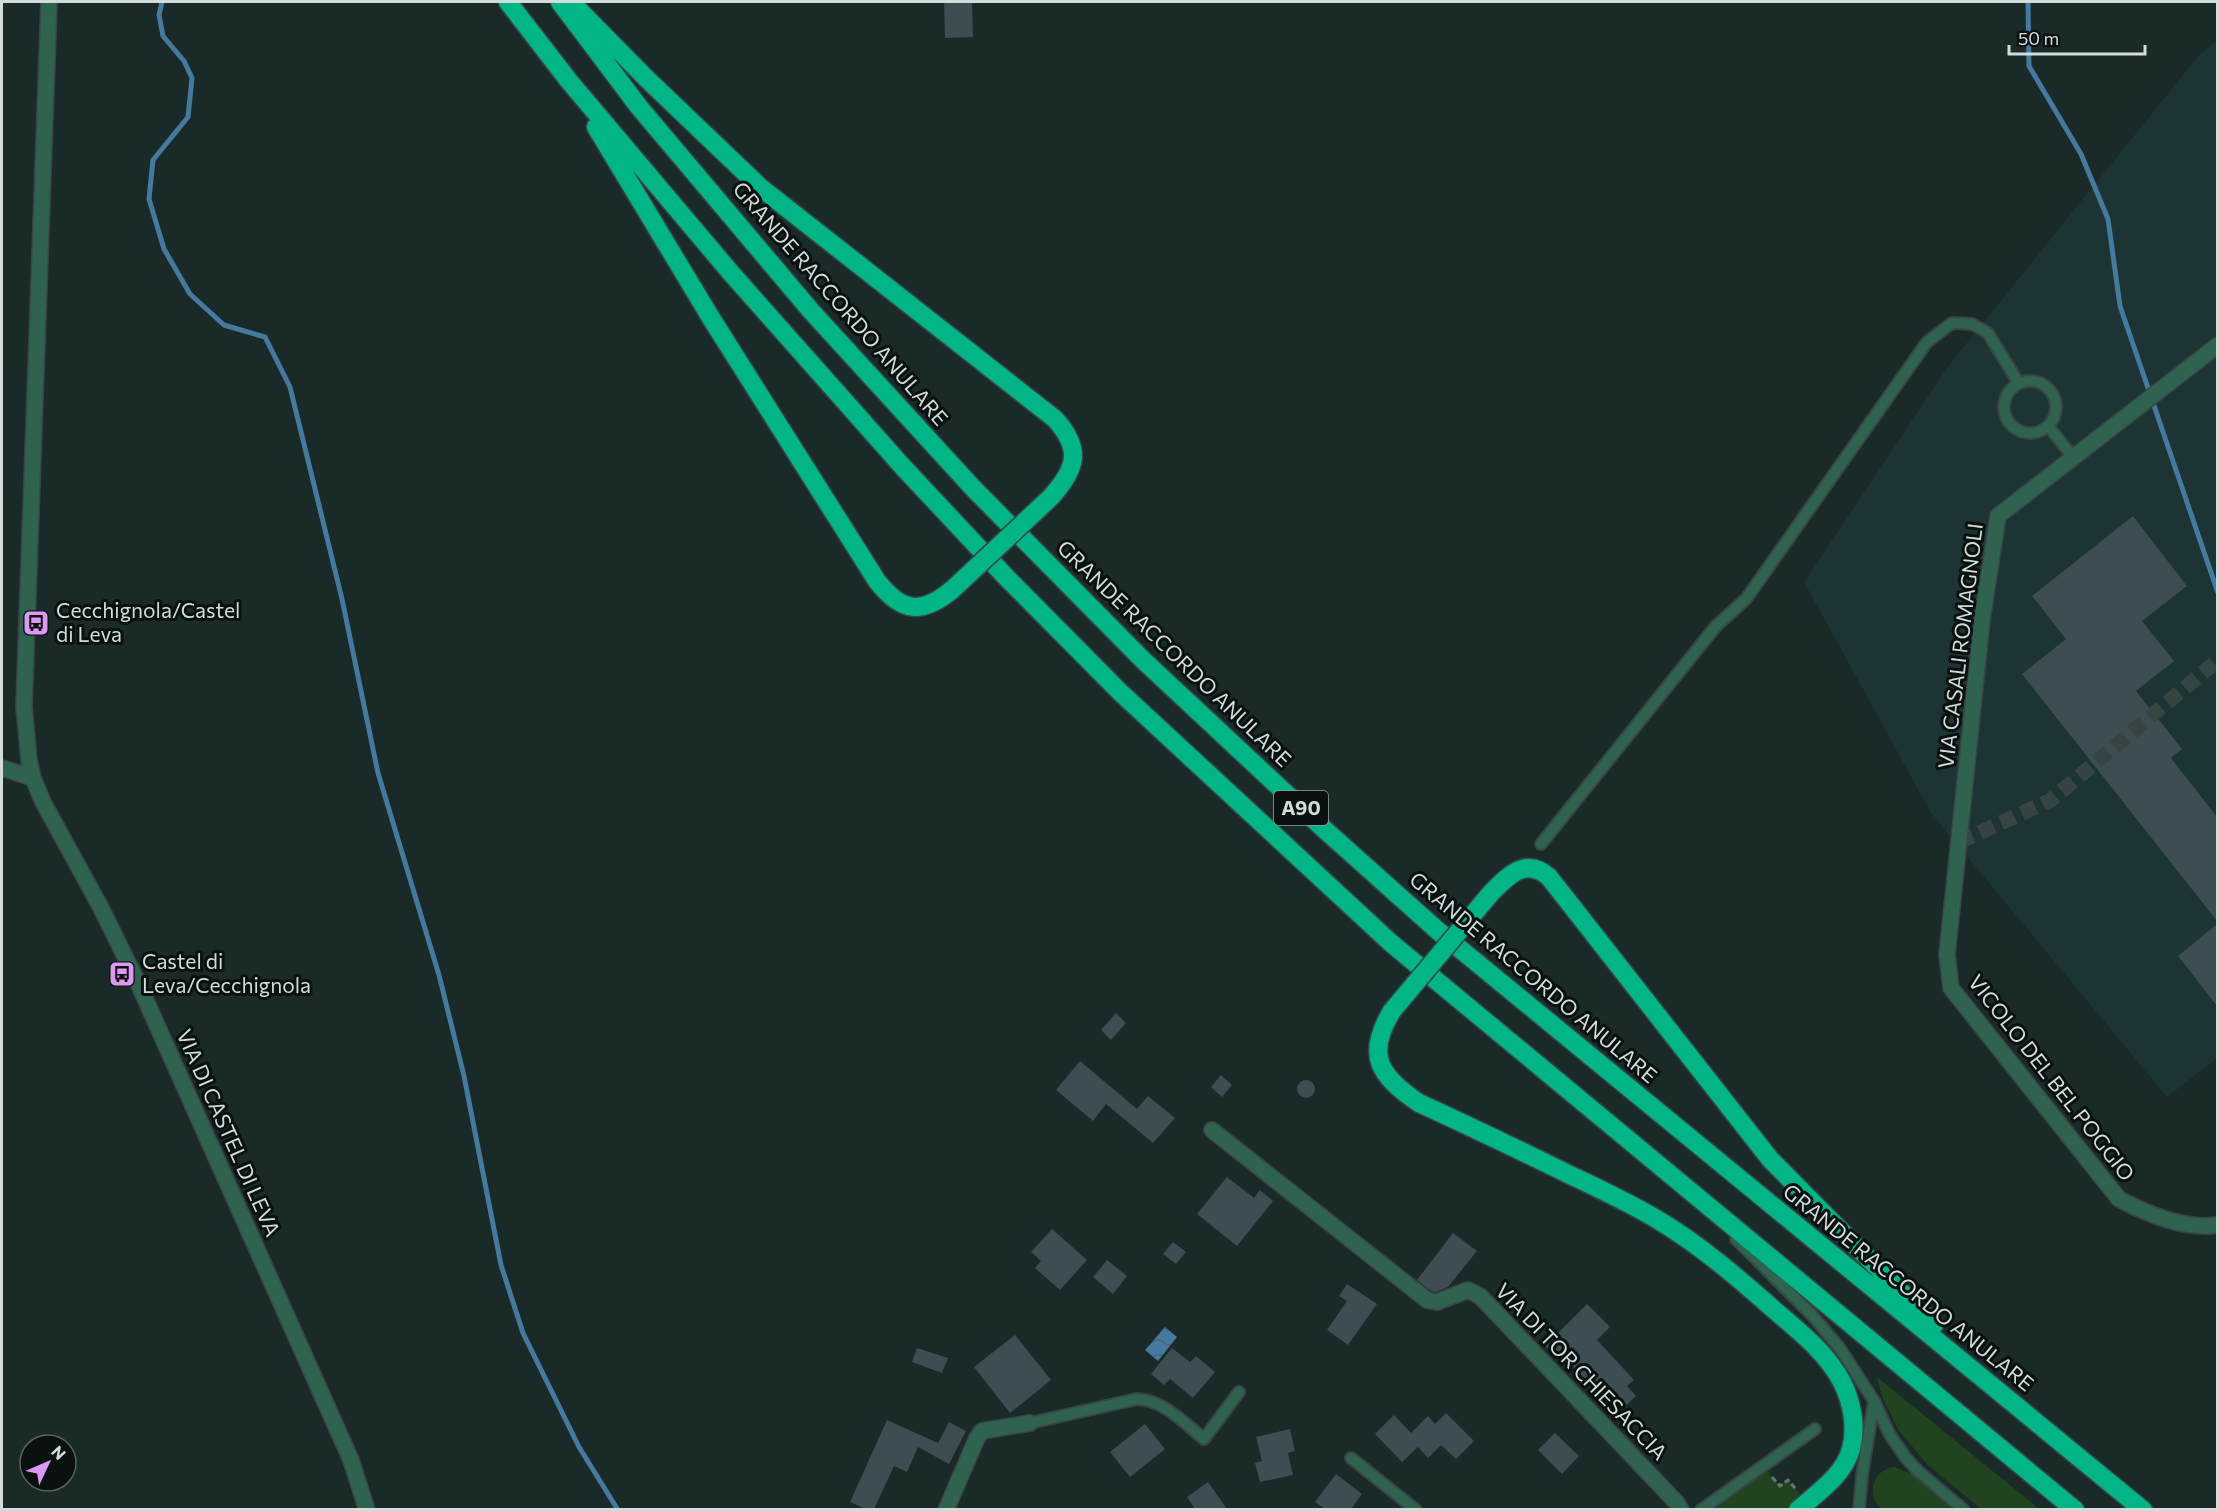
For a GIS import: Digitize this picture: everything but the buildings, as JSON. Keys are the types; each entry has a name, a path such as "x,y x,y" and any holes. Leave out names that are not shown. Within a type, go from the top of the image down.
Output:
{"highway":[{"name":"A90","path":"508,2 569,81 731,273 903,467 1006,577 1120,692 1391,943 2075,1509"},
{"name":"GRANDE RACCORDO ANULARE","path":"560,2 639,107 812,312 973,488 1143,660 1324,829 1437,930 2143,1509"},
{"path":"569,81 644,208 877,581 893,599 904,606 919,608 934,603 953,589 1051,497 1066,479 1074,455 1070,439 1055,419 760,187 570,2"},
{"path":"1803,1506 1827,1485 1844,1465 1851,1449 1852,1413 1847,1393 1823,1354 1800,1331 1749,1288 1665,1224 1625,1202 1419,1102 1388,1077 1377,1058 1378,1040 1392,1011 1491,893 1512,875 1526,867 1534,867 1549,877 1770,1159 2000,1392"}],"street":[{"name":"VIA DI CASTEL DI LEVA","path":"49,2 24,707 25,736 33,778 43,802 100,906 140,986 351,1460 367,1509"},
{"name":"VIA CASALI ROMAGNOLI","path":"1959,842 1982,620 1998,516 2217,345"},
{"path":"2,768 33,778"},
{"name":"VICOLO DEL BEL POGGIO","path":"1959,842 1947,955 1952,988 2119,1199 2148,1215 2175,1222 2217,1225"},
{"name":"VIA DI TOR CHIESACCIA","path":"1212,1130 1427,1300 1437,1302 1468,1290 1480,1296 1681,1509"},
{"path":"946,1509 982,1431 1030,1424"}],"lane":[{"path":"1541,844 1716,626 1746,599 1927,342 1952,323 1972,324 1988,333 2018,382"},
{"path":"2037,381 2052,392 2057,410 2049,426 2035,434 2020,432 2007,422 2003,408 2007,393 2018,382 2037,381"},
{"path":"2049,426 2073,457"},
{"path":"1679,1180 1811,1314 1839,1347 1874,1401 1890,1435 1906,1458 1918,1472 1964,1509"},
{"path":"1030,1424 1144,1399 1166,1408 1204,1439 1239,1392"},
{"path":"1859,1509 1874,1401"},
{"path":"1701,1509 1815,1429"},
{"path":"1351,1458 1416,1509"}],"path":[{"path":"1763,1467 1780,1486 1788,1480 1803,1506"}],"shaded area":[{"path":"2217,41 2217,1058 2167,1097 1931,813 1804,582 1949,365 2200,54"}],"green space":[{"path":"1877,1377 2039,1509 1981,1509 1928,1465 1899,1431 1883,1399"},
{"path":"1763,1466 1780,1486 1788,1480 1802,1496 1798,1509 1701,1510"},
{"path":"1894,1467 1912,1474 1957,1509 1881,1509 1874,1497 1874,1484 1881,1473"}],"water":[{"path":"1165,1327 1177,1337 1158,1361 1145,1350"}],"waterway":[{"path":"162,2 159,15 163,36 184,61 192,78 188,117 153,160 149,199 164,249 190,294 224,325 265,337 290,387 342,599 378,773 439,975 464,1076 501,1265 523,1333 579,1447 618,1510"},
{"path":"2028,2 2029,66 2081,154 2108,219 2120,306 2218,593"}],"tunnel":[{"path":"1959,842 2051,800 2218,660"}],"place":[{"name":"Cecchignola/Castel di Leva","path":"36,623"},
{"name":"Castel di Leva/Cecchignola","path":"122,974"}]}
